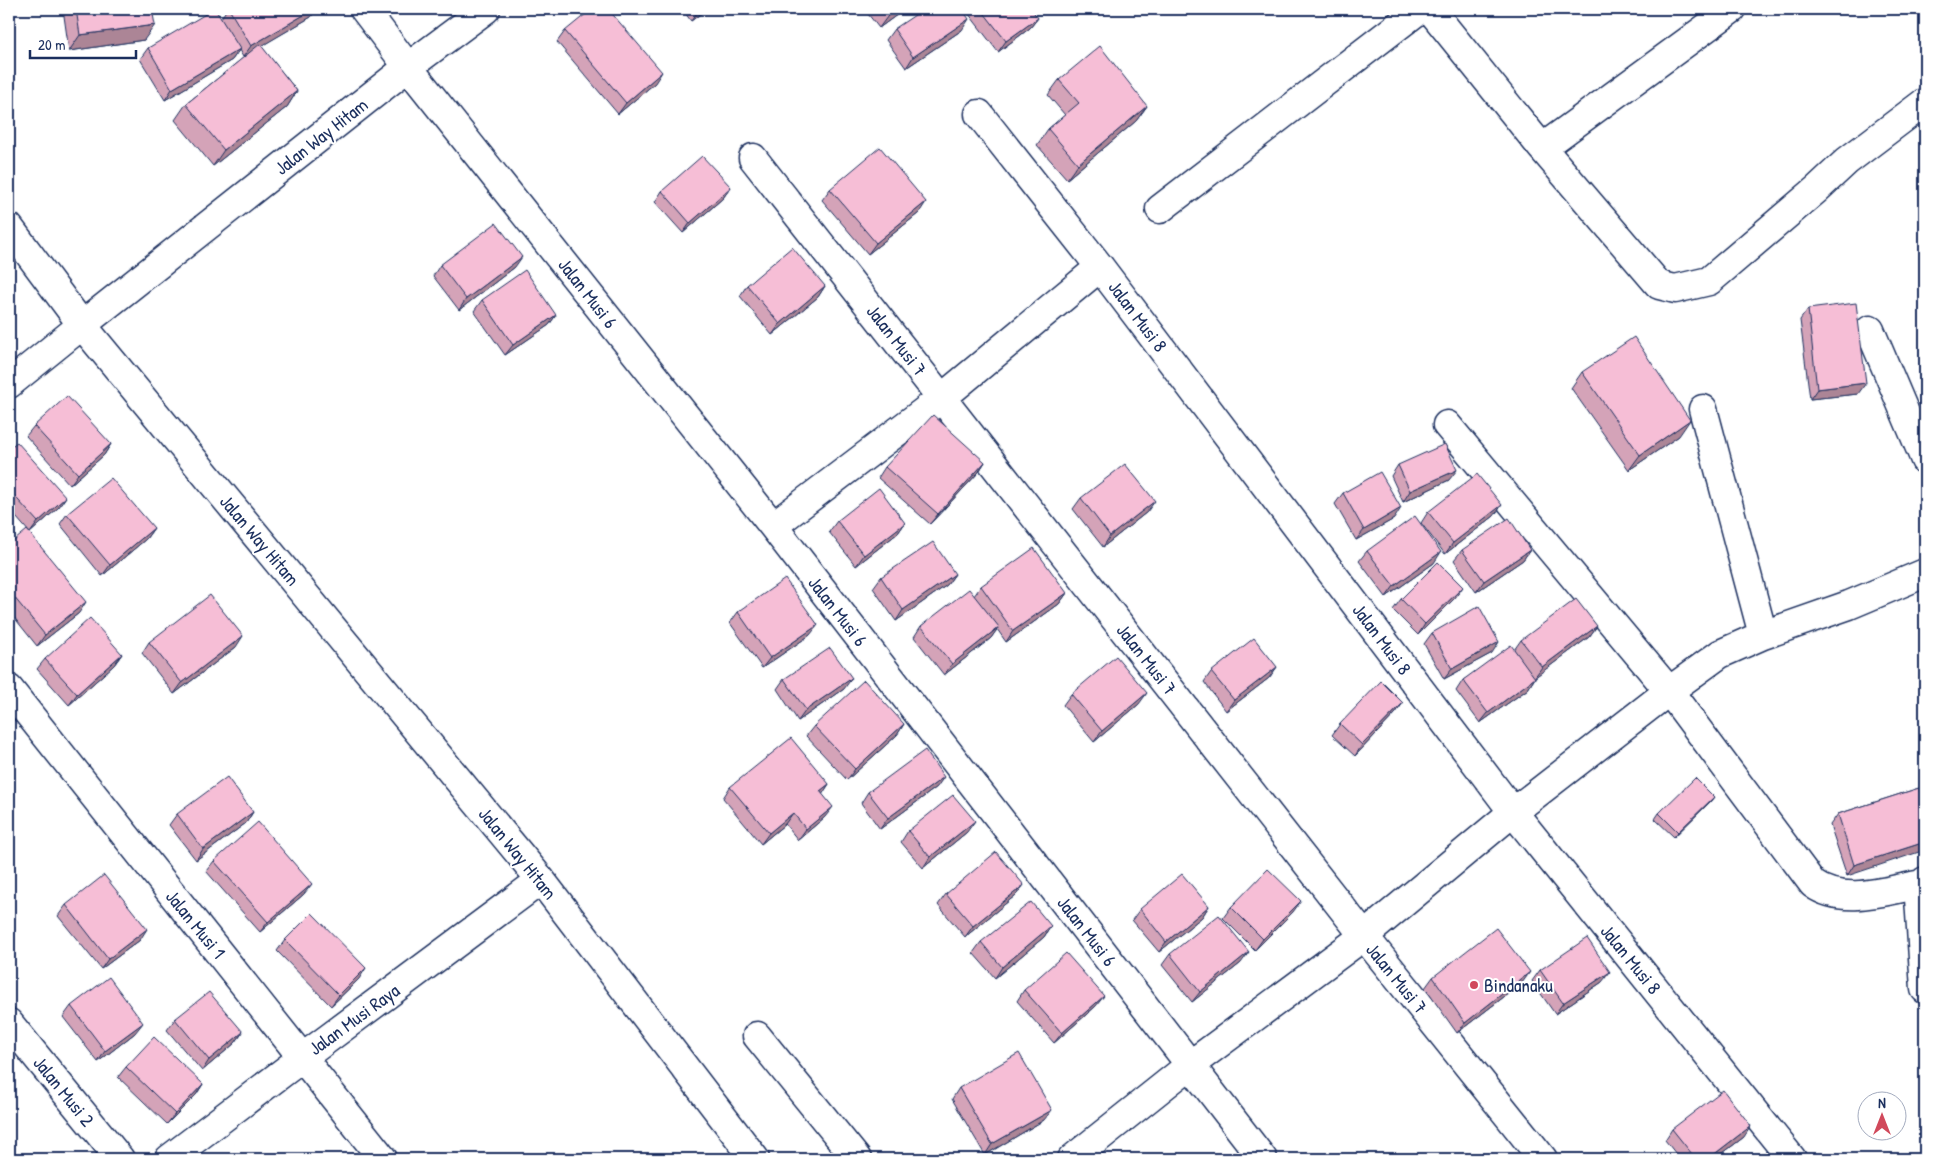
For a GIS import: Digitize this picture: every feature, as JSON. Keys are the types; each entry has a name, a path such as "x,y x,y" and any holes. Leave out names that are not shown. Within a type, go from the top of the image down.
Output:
{"street":[{"name":"Jalan Musi 6","path":"364,9 773,526 1263,1159"},
{"name":"Jalan Way Hitam","path":"486,9 408,67 82,325 542,880 755,1159"},
{"path":"1160,209 1420,9"},
{"path":"1430,9 1542,148 1659,285 1675,289 1709,281 1817,189 1847,160 1925,102"},
{"path":"1542,148 1732,9"},
{"name":"Jalan Musi 8","path":"979,114 1100,267 1513,812 1792,1159"},
{"name":"Jalan Musi 7","path":"753,158 943,397 1364,936 1543,1159"},
{"path":"9,227 82,325 9,384"},
{"path":"773,526 943,397 1100,267"},
{"path":"1870,330 1925,460"},
{"path":"1703,409 1762,635"},
{"path":"1447,425 1669,691 1813,884 1823,891 1850,896 1924,883 1919,898 1925,989"},
{"path":"1072,1159 1190,1064 1364,936 1513,812 1669,691 1720,654 1762,635 1849,605 1925,573"},
{"name":"Jalan Musi 1","path":"9,689 383,1159"},
{"name":"Jalan Musi Raya","path":"169,1159 542,880"},
{"name":"Jalan Musi 2","path":"9,1023 120,1159"},
{"path":"758,1036 857,1159"}],"building":[{"path":"76,9 152,9 155,25 80,35"},
{"path":"214,9 240,49 172,89 148,48"},
{"path":"229,9 314,9 251,46"},
{"path":"592,9 608,9 662,72 626,103 565,31"},
{"path":"887,9 895,9 890,13"},
{"path":"924,9 962,9 969,19 913,57 894,29"},
{"path":"981,9 1031,9 1038,18 1006,41"},
{"path":"260,44 297,91 224,150 186,104"},
{"path":"1100,46 1147,106 1078,164 1048,129 1079,103 1059,80"},
{"path":"880,147 926,202 876,243 830,189"},
{"path":"702,156 731,187 690,223 662,191"},
{"path":"496,223 522,257 466,299 440,265"},
{"path":"792,247 825,286 780,324 747,285"},
{"path":"525,270 556,315 513,345 482,300"},
{"path":"1856,303 1866,383 1817,389 1808,309"},
{"path":"1634,337 1690,420 1640,455 1582,372"},
{"path":"67,396 111,444 78,474 34,426"},
{"path":"933,415 985,462 938,514 885,467"},
{"path":"17,442 66,497 38,522 9,490 9,448"},
{"path":"1445,444 1457,470 1410,491 1398,465"},
{"path":"1125,464 1155,501 1110,536 1081,498"},
{"path":"1380,472 1401,508 1364,530 1343,493"},
{"path":"1477,474 1502,505 1453,543 1428,512"},
{"path":"111,478 154,528 110,565 67,514"},
{"path":"879,488 905,523 864,555 837,521"},
{"path":"1415,516 1441,552 1394,586 1367,551"},
{"path":"1509,518 1530,550 1484,581 1462,550"},
{"path":"27,530 86,602 45,635 9,591 9,545"},
{"path":"933,542 955,574 903,610 881,577"},
{"path":"1034,548 1067,593 1013,631 981,586"},
{"path":"1438,562 1463,587 1425,624 1401,599"},
{"path":"785,579 818,625 770,658 738,612"},
{"path":"969,589 999,627 952,664 921,626"},
{"path":"210,595 243,636 182,683 149,642"},
{"path":"1576,599 1597,626 1542,667 1521,640"},
{"path":"1479,606 1499,642 1452,669 1432,633"},
{"path":"90,618 122,654 77,694 45,659"},
{"path":"1254,638 1277,667 1234,700 1211,672"},
{"path":"1511,645 1535,678 1488,713 1463,680"},
{"path":"830,648 852,678 806,710 784,679"},
{"path":"1116,656 1147,693 1102,731 1071,694"},
{"path":"864,680 904,724 855,769 814,726"},
{"path":"1381,681 1403,703 1362,745 1340,724"},
{"path":"791,738 829,784 820,791 833,807 806,829 793,813 769,833 730,787"},
{"path":"925,750 944,777 888,818 868,792"},
{"path":"227,777 253,812 203,849 177,814"},
{"path":"1695,778 1714,797 1678,832 1659,813"},
{"path":"1919,788 1925,808 1925,842 1854,865 1838,814"},
{"path":"953,795 975,821 930,857 908,831"},
{"path":"258,822 312,884 268,922 214,861"},
{"path":"996,852 1024,885 973,926 946,894"},
{"path":"1268,869 1301,901 1263,939 1231,907"},
{"path":"1182,874 1209,906 1166,942 1140,909"},
{"path":"104,875 147,929 108,959 66,905"},
{"path":"1031,902 1051,926 1002,967 981,942"},
{"path":"312,913 366,968 339,995 285,940"},
{"path":"1219,915 1249,952 1200,992 1170,954"},
{"name":"Bindanaku","path":"1496,928 1530,972 1465,1023 1433,977"},
{"path":"1587,938 1610,972 1563,1003 1540,970"},
{"path":"1066,953 1104,996 1062,1033 1024,990"},
{"path":"109,977 143,1023 105,1051 71,1006"},
{"path":"209,992 243,1032 209,1060 175,1019"},
{"path":"154,1037 203,1084 175,1114 126,1067"},
{"path":"1019,1053 1052,1110 992,1144 959,1088"},
{"path":"1723,1090 1751,1126 1708,1159 1696,1159 1672,1129"}],"place":[{"name":"Bindanaku","path":"1474,985"}]}
